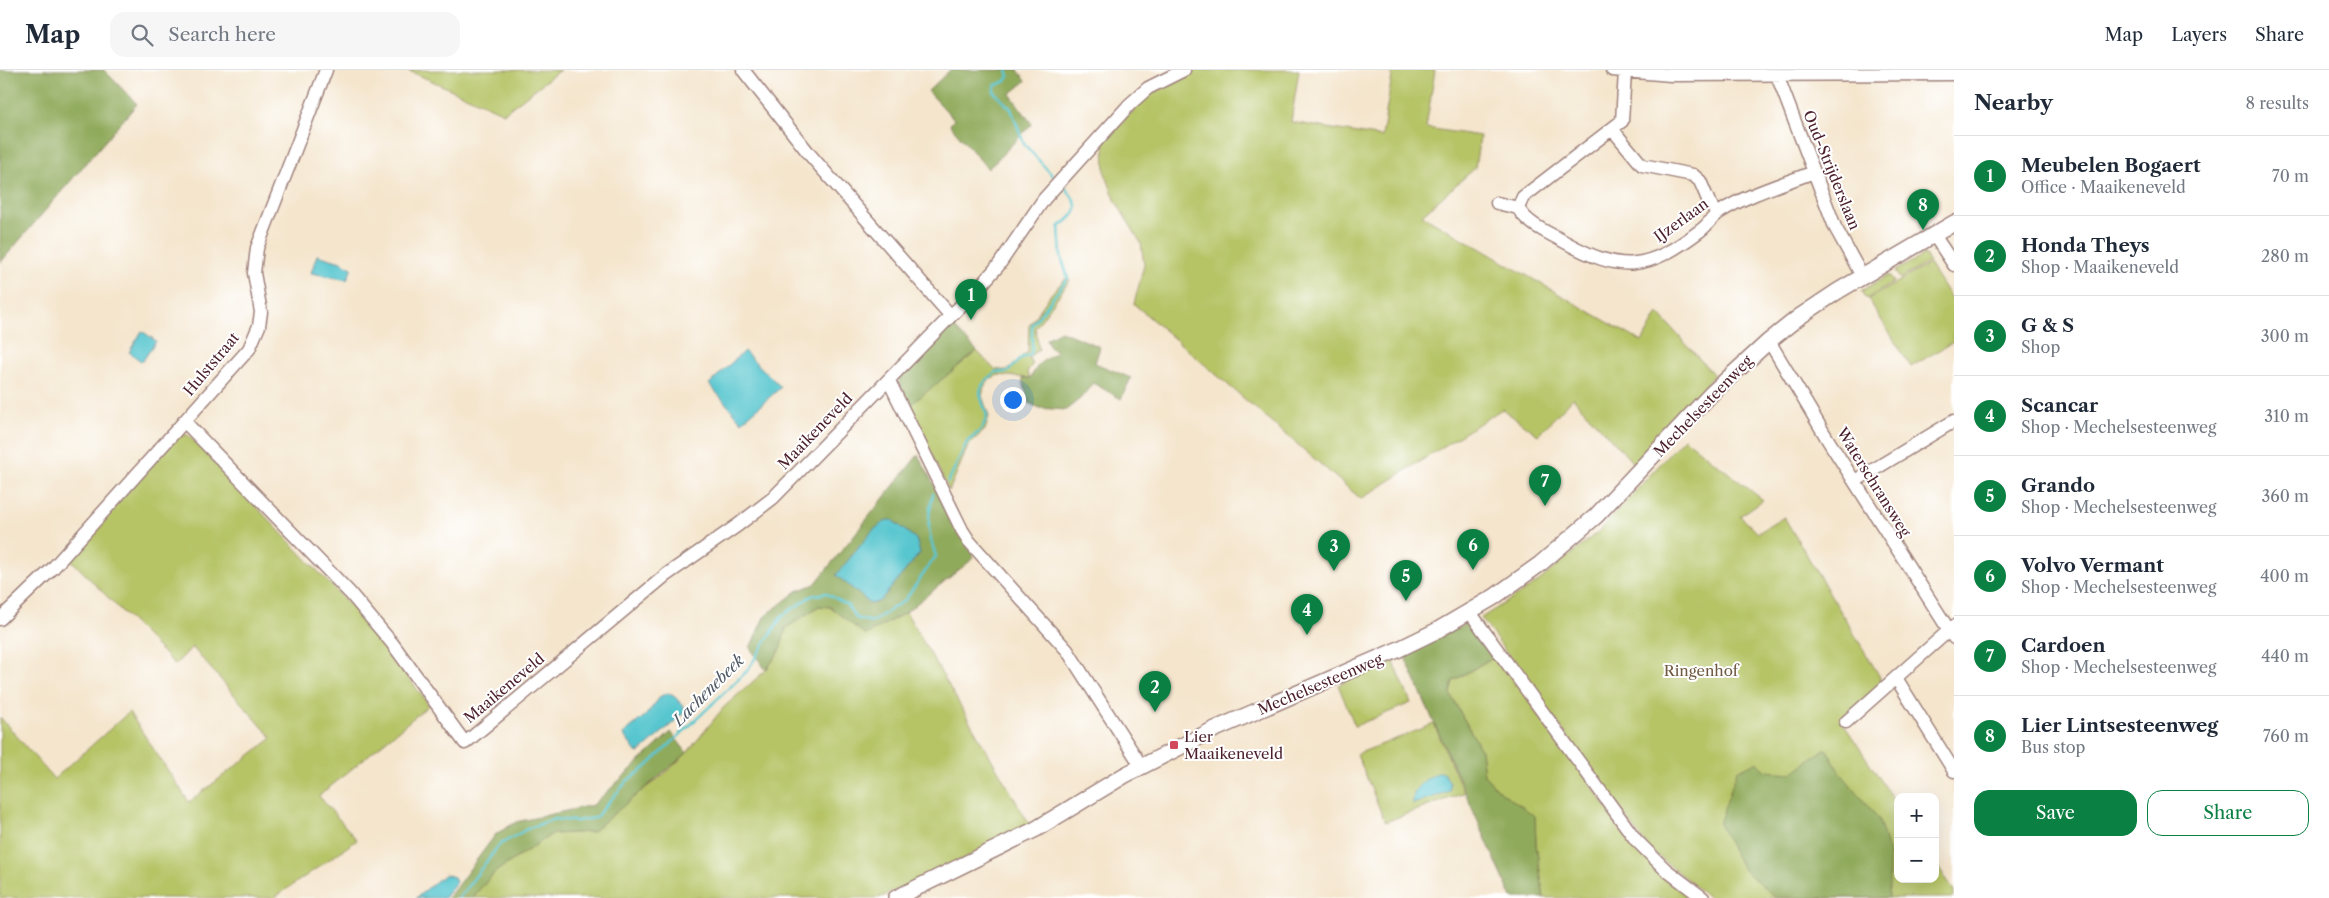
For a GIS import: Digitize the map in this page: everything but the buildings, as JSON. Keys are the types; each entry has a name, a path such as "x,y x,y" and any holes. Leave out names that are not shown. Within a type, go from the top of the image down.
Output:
{"main road":[{"name":"Mechelsesteenweg","path":"896,898 1036,829 1142,767 1213,730 1396,650 1436,631 1494,597 1578,533 1614,499 1712,392 1798,317 1862,276 1954,223"},
{"name":"Mechelsesteenweg","path":"914,898 1053,829 1142,767"}],"street":[{"name":"Hulststraat","path":"0,619 52,568 249,349 259,326 261,312 254,273 256,248 326,70"},
{"path":"743,70 811,156 950,315"},
{"name":"Maaikeneveld","path":"184,421 350,593 392,643 464,743 666,575 738,525 772,498 889,381 998,266 1044,199 1130,104 1148,88 1184,70"},
{"path":"1612,70 1671,75 1954,74"},
{"path":"1518,208 1523,197 1622,121 1625,72"},
{"name":"Oud-Strijderslaan","path":"1777,75 1835,227 1862,276"},
{"path":"1612,129 1642,165 1693,175 1700,181 1709,202 1717,213"},
{"name":"IJzerlaan","path":"1497,202 1518,208 1523,217 1533,224 1584,253 1603,261 1619,264 1642,261 1670,252 1702,229 1717,213 1744,199 1814,172"},
{"path":"1934,235 1954,265"},
{"name":"Waterschransweg","path":"1769,341 1855,481 1952,632"},
{"path":"889,381 969,541 1067,650 1119,734 1142,767"},
{"path":"1855,481 1954,421"},
{"path":"1469,610 1636,840 1665,869 1703,898"},
{"path":"1846,722 1952,632"},
{"path":"1896,678 1954,770"}],"green space":[{"path":"0,70 104,70 137,104 0,263"},
{"path":"407,70 560,70 504,113"},
{"path":"950,70 1018,70 1026,81 1010,94 1032,124 988,169 950,125 954,119 928,91"},
{"path":"1198,70 1299,70 1291,122 1382,137 1393,70 1435,70 1426,128 1480,136 1475,168 1422,215 1642,342 1658,313 1714,375 1634,464 1573,398 1538,435 1502,409 1361,499 1134,304 1144,265 1141,243 1116,202 1105,173 1104,141 1146,97 1169,83"},
{"path":"1925,254 1929,262 1900,279 1895,271"},
{"path":"1929,264 1954,303 1954,341 1911,367 1868,299"},
{"path":"1889,275 1894,282 1866,299 1861,291"},
{"path":"1066,278 1070,280 1035,328 1039,349 1029,357 1032,365 1027,372 1030,378 998,375 990,379 984,387 982,396 989,416 985,430 969,444 949,491 909,406 977,351 995,370 1008,370 1028,352 1029,326 1051,294"},
{"path":"952,325 977,351 909,406 898,379"},
{"path":"1061,331 1100,347 1095,363 1131,378 1121,399 1093,383 1080,399 1066,410 1039,408 1029,403 1022,378 1030,378 1039,364 1057,351 1050,348 1046,339"},
{"path":"179,435 188,435 368,624 429,705 319,796 357,840 274,898 0,898 0,717 54,779 129,712 189,802 272,738 192,647 175,665 69,558"},
{"name":"Ringenhof","path":"1684,438 1763,500 1740,516 1758,533 1784,517 1883,682 1841,720 1894,800 1894,883 1939,883 1939,869 1954,891 1954,898 1710,898 1650,850 1481,618 1535,584 1599,531"},
{"path":"918,455 974,558 906,612 866,635 830,607 819,606 786,628 780,650 766,670 750,648 764,617 797,591 815,584","holes":["892,520 916,539 920,553 880,601 871,604 842,579 848,561 854,553 868,538"]},
{"path":"819,606 830,607 866,635 906,612 1031,827 879,898 472,898 495,872 552,834 592,832 626,802 662,776 687,753 724,707 766,670 780,650 786,628"},
{"path":"1475,619 1498,654 1453,681 1450,694 1481,750 1484,775 1497,789 1535,816 1536,845 1544,898 1512,898 1404,655"},
{"path":"1498,654 1620,826 1697,898 1544,898 1536,845 1535,817 1497,789 1484,775 1481,750 1450,694 1452,682"},
{"path":"1393,660 1411,703 1355,726 1338,685"},
{"path":"1434,724 1464,793 1385,822 1357,754"},
{"path":"671,732 687,753 592,832 552,834 495,872 472,898 448,898 496,834 516,822 593,805"},
{"path":"1826,748 1839,771 1878,818 1889,854 1889,898 1776,898 1743,869 1719,824 1737,771 1756,762 1767,771 1792,773"}],"water":[{"path":"317,255 341,262 352,268 347,280 311,273"},
{"path":"142,331 156,341 142,362 129,352"},
{"path":"744,351 781,387 742,422 709,384"},
{"path":"887,520 892,520 916,539 920,553 880,601 871,604 836,575 873,530"},
{"path":"668,693 675,697 685,708 684,713 639,753 636,752 623,734 646,715 661,696"},
{"path":"1440,772 1450,782 1450,791 1413,804 1417,788 1425,780"},
{"path":"445,874 454,877 456,882 444,898 416,898"}],"waterway":[{"name":"Lachenebeek","path":"1007,70 1009,76 1006,81 994,86 994,92 1011,109 1024,144 1053,176"},
{"name":"Lachenebeek","path":"948,482 967,442 982,429 987,416 981,397 981,388 988,378 996,372 1008,372 1021,358 1030,355 1032,349 1032,325 1068,278 1061,256 1059,227 1075,213 1076,204 1064,186"},
{"name":"Lachenebeek","path":"459,898 499,845 527,829 554,819 576,821 595,818 628,780 645,768 747,671 782,616 811,596 826,593 847,605 856,618 872,622 905,600 936,556 929,525 933,494"}],"place":[{"name":"Lier Lintsesteenweg","path":"1923,230"},
{"name":"Meubelen Bogaert","path":"971,320"},
{"name":"Cardoen","path":"1545,506"},
{"name":"Volvo Vermant","path":"1473,570"},
{"name":"G & S","path":"1334,571"},
{"name":"Grando","path":"1406,601"},
{"name":"Scancar","path":"1307,635"},
{"name":"Honda Theys","path":"1155,712"},
{"name":"Lier Maaikeneveld","path":"1174,745"}]}
